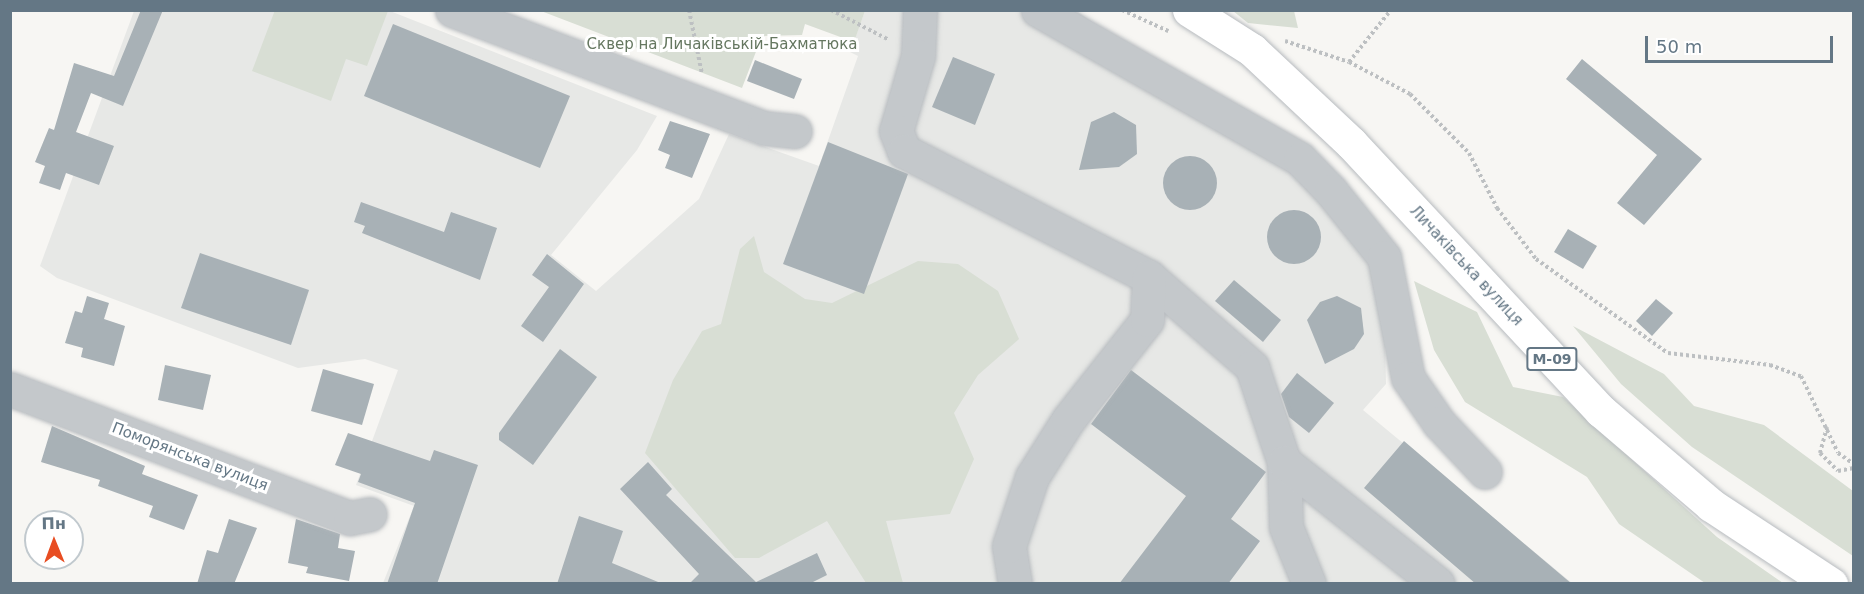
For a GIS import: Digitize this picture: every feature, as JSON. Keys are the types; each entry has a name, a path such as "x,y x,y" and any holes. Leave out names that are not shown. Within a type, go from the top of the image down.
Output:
{"main road":[{"name":"Личаківська вулиця","path":"1189,10 1252,50 1351,143 1601,411 1712,505 1831,584"}],"street":[{"path":"452,10 764,128 795,131"},
{"path":"920,10 918,56 896,131 904,151 1149,278 1252,367 1284,462 1286,526 1309,584"},
{"path":"1038,10 1300,159 1384,257 1408,378 1439,423 1485,472"},
{"path":"1015,584 1009,546 1032,477 1068,420 1147,320 1149,278"},
{"name":"Поморянська вулиця","path":"10,389 350,518 370,514"},
{"path":"1284,462 1438,584"}],"path":[{"path":"689,10 702,73 711,81"},
{"path":"831,10 918,56"},
{"path":"1122,10 1158,27"},
{"path":"1349,62 1391,10"},
{"path":"1252,50 1288,40 1349,62 1410,94 1469,153 1497,208 1536,259 1668,354 1770,365 1801,376 1838,453 1854,466"},
{"path":"1827,426 1820,453 1838,471 1854,466"}],"shaded area":[{"path":"134,11 390,11 657,116 637,150 551,255 596,291 699,199 729,134 819,166 858,56 850,52 865,11 1077,11 1312,182 1383,268 1386,384 1363,410 1572,583 383,583 414,506 356,485 398,370 365,359 298,368 57,278 40,266"}],"green space":[{"path":"275,10 388,11 367,66 346,59 331,101 252,71"},
{"name":"Сквер на Личаківській-Бахматюка","path":"865,10 854,42 805,24 802,35 762,36 742,88 541,11"},
{"path":"1233,11 1294,11 1298,28 1248,23"},
{"path":"754,236 764,272 805,299 832,303 918,261 958,264 998,291 1019,339 978,375 954,413 974,459 950,514 886,521 903,583 866,583 827,521 759,558 735,558 645,453 673,380 702,331 721,324 740,249"},
{"path":"1414,281 1477,312 1513,387 1563,397 1717,537 1783,583 1705,583 1619,524 1587,477 1465,402 1434,350"},
{"path":"1573,326 1664,374 1694,406 1764,425 1853,491 1853,556 1692,447 1621,384"}],"building":[{"path":"141,10 163,10 123,106 91,93 76,132 114,146 99,185 66,173 60,190 39,183 45,166 35,162 49,128 54,130 74,63 114,76"},
{"path":"393,24 570,96 540,168 364,96"},
{"path":"953,57 995,74 975,125 932,107"},
{"path":"1582,59 1702,159 1644,225 1617,203 1657,155 1566,79"},
{"path":"755,60 802,79 794,99 747,81"},
{"path":"1114,112 1136,125 1137,154 1119,167 1079,170 1091,122"},
{"path":"670,121 710,134 692,178 665,168 670,155 658,150"},
{"path":"828,142 908,174 864,294 783,264"},
{"path":"1185,156 1195,156 1205,160 1213,168 1217,183 1213,198 1205,206 1195,210 1185,210 1175,206 1167,198 1163,188 1163,178 1167,168 1175,160"},
{"path":"361,202 444,232 451,212 497,228 480,280 362,233 365,226 354,222"},
{"path":"1289,210 1299,210 1309,214 1317,222 1321,237 1317,252 1309,260 1299,264 1289,264 1279,260 1271,252 1267,242 1267,232 1271,222 1279,214"},
{"path":"1568,229 1597,246 1583,269 1554,252"},
{"path":"200,253 309,290 291,345 181,308"},
{"path":"547,254 584,284 543,342 521,326 549,287 532,275"},
{"path":"1234,280 1281,320 1263,342 1215,301"},
{"path":"87,296 109,303 104,319 125,326 114,366 81,357 83,348 65,343 75,311 82,313"},
{"path":"1337,296 1361,308 1364,334 1354,349 1325,364 1307,320 1320,302"},
{"path":"1656,299 1673,313 1652,336 1636,321"},
{"path":"560,349 597,377 533,465 499,440 499,433"},
{"path":"165,365 211,375 203,410 158,400"},
{"path":"323,369 374,384 362,425 311,411"},
{"path":"1131,370 1266,472 1231,519 1260,541 1228,584 1119,584 1186,496 1091,424"},
{"path":"1297,373 1334,403 1309,433 1289,417 1281,394"},
{"path":"52,426 145,466 142,474 198,495 184,530 149,517 153,506 98,486 100,480 41,462"},
{"path":"348,433 430,461 434,450 478,465 437,584 387,584 415,503 358,482 361,474 335,465"},
{"path":"1404,441 1572,584 1476,584 1364,488"},
{"path":"648,462 672,489 666,495 756,582 817,553 827,575 809,584 689,584 699,574 620,489"},
{"path":"579,516 623,531 612,563 663,584 557,584"},
{"path":"229,519 257,528 234,584 197,584 207,550 218,553"},
{"path":"296,519 340,534 338,548 355,551 349,581 306,573 308,567 288,563"}]}
